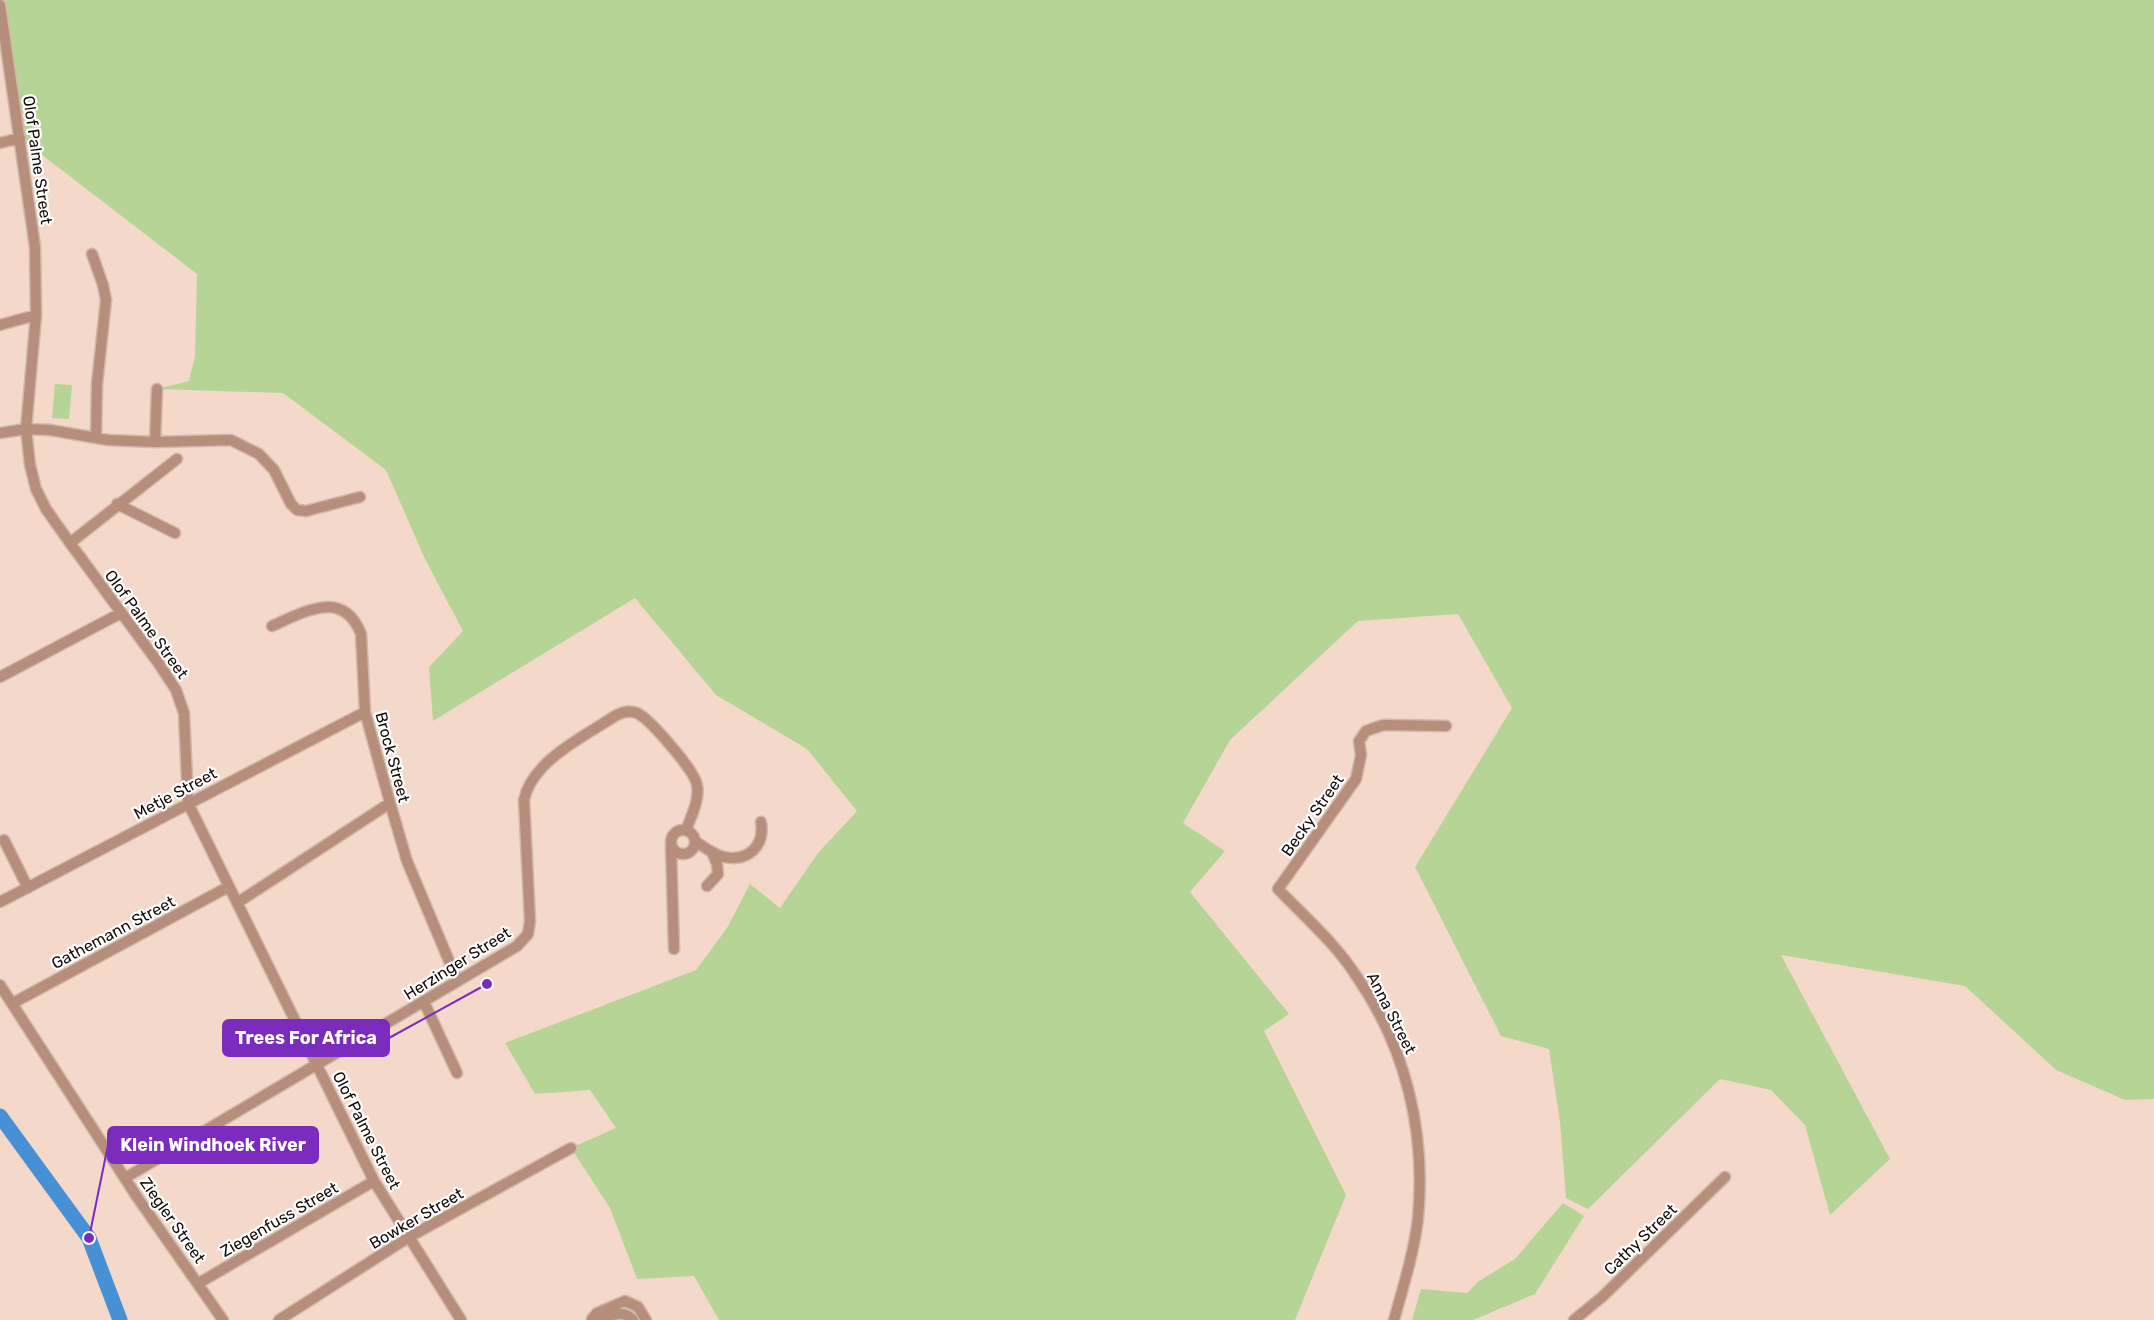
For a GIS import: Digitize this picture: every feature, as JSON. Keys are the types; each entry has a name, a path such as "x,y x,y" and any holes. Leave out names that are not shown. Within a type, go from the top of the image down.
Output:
{"street":[{"name":"Olof Palme Street","path":"0,5 35,247 36,315 26,429 30,465 36,489 46,509 176,690 184,713 188,802 374,1181 461,1320"},
{"path":"0,143 20,138"},
{"path":"92,254 104,285 106,300 97,384 96,438"},
{"path":"0,325 36,315"},
{"path":"155,442 156,389"},
{"path":"0,433 26,429 50,430 96,438 155,442 221,439 241,444 259,454 274,470 291,504 297,510 306,511 360,497"},
{"path":"70,543 177,459"},
{"path":"117,504 175,533"},
{"name":"Brock Street","path":"272,626 316,607 333,608 349,614 356,622 361,634 365,712 390,803 407,861 457,981"},
{"path":"0,677 121,613"},
{"name":"Herzinger Street","path":"125,1178 512,950 528,934 530,921 524,800 530,782 543,764 626,711 640,715 670,745 694,775 698,787 698,795 686,831 681,830 672,836 671,848"},
{"name":"Metje Street","path":"0,902 188,802 365,712"},
{"name":"Becky Street","path":"1278,889 1356,779 1361,755 1359,741 1366,731 1383,725 1446,726"},
{"path":"237,903 390,803"},
{"path":"686,831 695,841 712,852 724,857 735,857 754,850 760,843 763,835 761,822"},
{"path":"4,840 28,888"},
{"path":"671,848 677,853 686,854 693,849 695,841"},
{"path":"671,848 674,949"},
{"path":"707,886 717,877 719,870 712,852"},
{"name":"Gathemann Street","path":"13,1003 228,886"},
{"name":"Anna Street","path":"1278,889 1340,954 1357,976 1390,1035 1401,1060 1411,1094 1419,1144 1418,1220 1411,1257 1394,1320"},
{"name":"Ziegler Street","path":"0,985 125,1178 223,1320"},
{"path":"424,1002 458,1073"},
{"name":"Bowker Street","path":"279,1320 409,1237 572,1148"},
{"name":"Cathy Street","path":"1574,1320 1602,1298 1725,1177"},
{"name":"Ziegenfuss Street","path":"199,1283 374,1181"},
{"path":"591,1319 604,1310 625,1302 638,1307 646,1320"},
{"path":"591,1319 620,1313 626,1314 633,1320"}],"green space":[{"path":"0,0 2154,0 2154,1099 2125,1100 2056,1070 1965,986 1781,955 1890,1159 1830,1215 1805,1125 1771,1090 1720,1079 1588,1209 1566,1198 1560,1122 1549,1049 1501,1036 1415,867 1512,708 1458,614 1358,621 1230,740 1183,823 1225,851 1190,892 1289,1014 1264,1031 1346,1195 1295,1320 719,1320 694,1276 637,1279 610,1208 571,1148 616,1128 590,1090 535,1094 505,1043 696,970 727,928 750,884 780,908 818,853 857,811 807,749 716,695 635,598 433,721 429,667 463,631 425,559 386,470 283,393 157,389 189,381 195,356 197,274 20,138"},
{"path":"55,384 72,385 69,419 52,418"},
{"path":"1563,1203 1584,1216 1535,1294 1473,1320 1412,1320 1421,1289 1467,1293 1479,1281 1515,1259"}],"waterway":[{"path":"0,1116 89,1238 120,1320"}],"place":[{"name":"Trees For Africa","path":"487,984"},
{"name":"Klein Windhoek River","path":"89,1238"}]}
